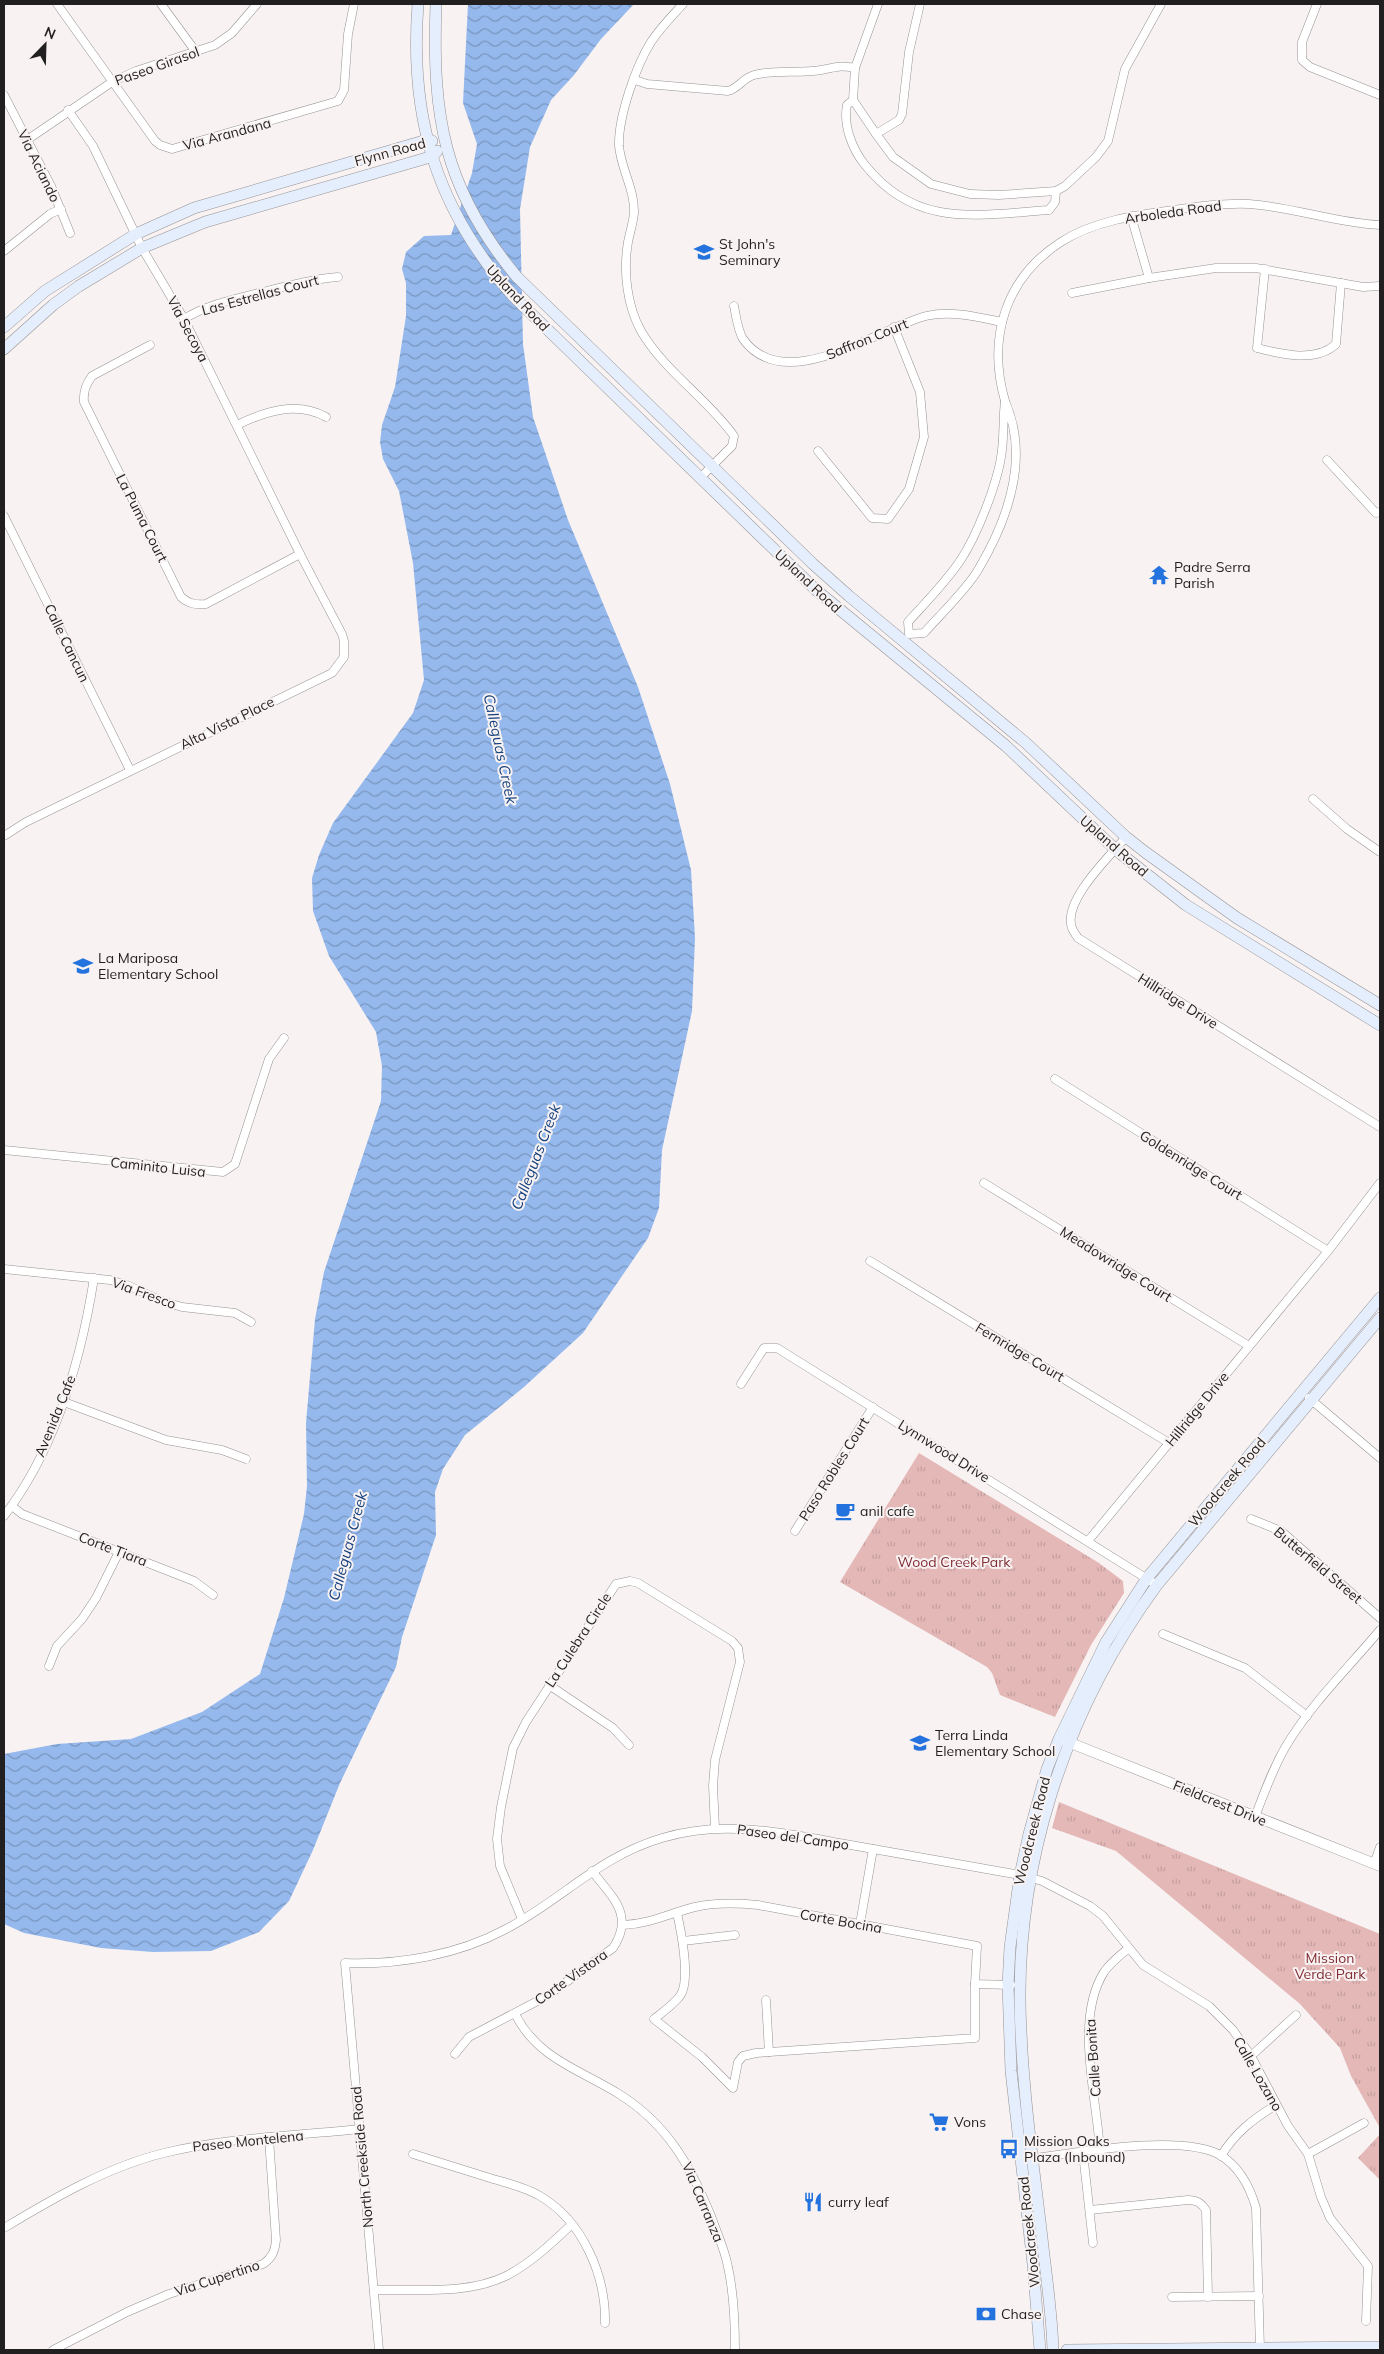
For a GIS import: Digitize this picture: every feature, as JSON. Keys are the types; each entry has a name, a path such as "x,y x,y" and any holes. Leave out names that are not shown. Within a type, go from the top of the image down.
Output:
{"main road":[{"name":"Upland Road","path":"418,4 416,64 421,115 427,140 451,204 461,224 485,262 535,318 816,590 1006,746 1116,850 1193,910 1380,1025"},
{"name":"Upland Road","path":"436,4 435,76 444,142 459,186 492,246 539,299 712,467 849,596 1026,743 1126,837 1205,897 1380,1005"},
{"name":"Flynn Road","path":"4,327 45,291 136,234 194,208 427,140 444,142"},
{"name":"Flynn Road","path":"4,349 53,305 79,286 142,248 205,222 433,156 444,142"},
{"name":"Woodcreek Road","path":"1052,2350 1027,2159 1010,2055 1014,1985 1010,1947 1025,1876 1036,1806 1106,1642 1303,1392 1380,1298"},
{"name":"Woodcreek Road","path":"1152,1582 1312,1400 1380,1318"},
{"name":"Woodcreek Road","path":"1027,2159 1040,2350"},
{"path":"1067,2350 1380,2347"}],"street":[{"name":"Via Arandana","path":"57,4 155,141 172,149 338,101 344,90 348,34 354,4"},
{"path":"161,4 196,52"},
{"name":"Paseo Girasol","path":"27,140 68,110 112,82 136,71 215,44 232,33 257,4"},
{"path":"683,4 663,26 651,43 635,80 620,127 619,145 634,211 626,263 628,288 640,329 650,345 675,375 734,436 732,446 700,478"},
{"path":"878,4 856,68 853,100 893,157 931,184 970,194 999,195 1056,191 1065,186 1096,157 1108,141 1125,69 1161,4"},
{"path":"876,134 899,120 902,114 909,52 920,4"},
{"path":"1317,4 1302,42 1302,60 1310,68 1380,95"},
{"path":"635,80 647,84 728,91 737,88 744,80 764,73 822,70 838,65 856,68"},
{"name":"Via Aciando","path":"4,95 61,209 70,233"},
{"path":"853,100 847,105 845,116 855,153 869,170 898,197 912,204 932,211 974,215 1049,210 1055,202 1056,191"},
{"name":"Via Secoya","path":"68,110 93,146 142,248 184,319 300,554"},
{"name":"Arboleda Road","path":"1005,401 1002,422 1002,450 996,481 985,510 962,558 908,622 909,634 924,633 978,571 1004,515 1014,482 1018,452 1014,420 1005,401 997,360 999,331 1019,283 1036,260 1062,241 1085,230 1131,216 1206,205 1248,204 1278,207 1333,220 1380,225"},
{"name":"Via Aciando","path":"4,251 50,214 61,209"},
{"path":"1131,216 1149,278"},
{"path":"1072,293 1149,278 1216,268 1265,270 1363,287 1380,286"},
{"path":"1265,270 1257,348 1282,354 1315,354 1330,350 1336,344 1341,283"},
{"name":"Las Estrellas Court","path":"184,319 198,310 226,302 315,279 338,277"},
{"name":"Saffron Court","path":"734,306 742,338 760,355 784,363 819,359 894,327 928,315 961,314 1002,322"},
{"path":"818,451 872,518 888,519 909,489 924,437 920,392 894,327"},
{"name":"La Puma Court","path":"150,345 92,376 83,393 84,402 181,597 187,602 197,605 206,604 300,554"},
{"path":"237,425 252,418 296,408 315,411 326,417"},
{"path":"1327,460 1376,513 1380,512"},
{"name":"Calle Cancun","path":"4,516 130,770"},
{"name":"Alta Vista Place","path":"4,836 26,822 130,770 332,673 340,664 345,649 342,634 300,554"},
{"path":"1313,799 1347,829 1380,852"},
{"name":"Hillridge Drive","path":"1126,837 1087,884 1073,908 1072,928 1078,938 1380,1127"},
{"name":"Caminito Luisa","path":"4,1150 223,1172 236,1164 269,1059 284,1038"},
{"name":"Goldenridge Court","path":"1055,1079 1328,1251"},
{"name":"Meadowridge Court","path":"984,1183 1249,1346"},
{"name":"Hillridge Drive","path":"1088,1541 1328,1251 1380,1183"},
{"name":"Fernridge Court","path":"870,1261 1169,1443"},
{"name":"Via Fresco","path":"4,1269 110,1280 182,1307 235,1313 251,1322"},
{"name":"Avenida Cafe","path":"4,1516 12,1506 33,1469 64,1402 79,1354 94,1278"},
{"name":"Lynnwood Drive","path":"740,1384 764,1348 777,1348 1152,1582"},
{"path":"1303,1392 1380,1458"},
{"path":"64,1402 166,1440 222,1450 246,1459"},
{"name":"Paso Robles Court","path":"795,1531 873,1407"},
{"name":"Corte Tiara","path":"12,1506 22,1514 194,1581 213,1595"},
{"name":"Butterfield Street","path":"1251,1518 1281,1531 1380,1618"},
{"path":"49,1666 57,1646 82,1620 96,1598 119,1552"},
{"name":"La Culebra Circle","path":"522,1920 500,1866 497,1839 501,1807 513,1748 526,1722 549,1685 612,1589 622,1582 638,1583 732,1641 738,1648 740,1662 715,1760 713,1786 715,1828"},
{"path":"1255,1817 1270,1778 1286,1746 1307,1716 1380,1630"},
{"path":"1163,1634 1245,1668 1307,1716"},
{"path":"549,1685 613,1728 629,1745"},
{"name":"Fieldcrest Drive","path":"1064,1741 1377,1865"},
{"name":"Paseo del Campo","path":"345,1963 407,1960 448,1951 498,1933 522,1920 618,1855 643,1844 686,1832 715,1828 758,1830 1025,1876"},
{"path":"1377,1865 1380,1847"},
{"path":"860,1924 873,1849"},
{"path":"592,1871 616,1904 622,1917 623,1925"},
{"name":"Calle Lozano","path":"1025,1876 1090,1906 1103,1916 1143,1965 1208,2006 1233,2030 1251,2056 1276,2105 1308,2154 1324,2207 1330,2218 1368,2266 1366,2321"},
{"name":"Corte Bocina","path":"623,1925 640,1924 696,1907 736,1903 977,1946 974,1984"},
{"path":"677,1912 683,1941 684,1988 673,2004 654,2019 702,2057 733,2088 738,2062 743,2056 768,2052 975,2038 974,1984 1014,1985"},
{"name":"Corte Vistora","path":"454,2054 469,2036 547,1996 613,1948 619,1939 623,1925"},
{"path":"683,1941 735,1935"},
{"name":"Calle Bonita","path":"1100,2151 1088,2018 1093,1995 1104,1972 1115,1958 1129,1948"},
{"name":"North Creekside Road","path":"345,1963 379,2350"},
{"path":"766,2000 768,2052"},
{"name":"Via Carranza","path":"515,2014 532,2041 556,2059 635,2104 654,2122 684,2158 697,2182 728,2266 733,2297 735,2350"},
{"path":"1251,2056 1296,2015"},
{"path":"1221,2156 1231,2139 1245,2126 1276,2105"},
{"path":"1308,2154 1364,2123"},
{"name":"Paseo Montelena","path":"4,2228 45,2203 114,2170 163,2153 208,2143 360,2129"},
{"name":"Via Cupertino","path":"54,2350 127,2312 161,2297 263,2264 269,2260 273,2254 276,2240 269,2138"},
{"path":"1027,2159 1167,2144 1189,2145 1221,2156 1243,2177 1251,2190 1256,2208 1260,2349"},
{"path":"1083,2153 1093,2243"},
{"path":"413,2154 522,2188 541,2196 572,2224 583,2240 604,2289 605,2323"},
{"path":"1090,2210 1188,2200 1195,2200 1201,2203 1206,2210 1208,2297"},
{"path":"374,2290 454,2288 483,2285 506,2276 527,2263 572,2224"},
{"path":"1172,2298 1259,2296"}],"green space":[{"name":"Wood Creek Park","path":"919,1453 1099,1563 1123,1581 1124,1593 1091,1645 1055,1717 1000,1695 992,1673 987,1667 840,1582"},
{"name":"Mission Verde Park","path":"1059,1802 1380,1934 1380,2128 1351,2076 1340,2048 1300,2004 1116,1851 1052,1828"},
{"path":"1380,2134 1380,2180 1358,2158"}],"water":[{"name":"Calleguas Creek","path":"468,4 634,4 601,39 574,75 551,100 530,147 520,209 523,344 533,417 568,520 638,687 670,784 691,870 695,938 692,1011 662,1150 659,1208 648,1238 583,1333 524,1387 465,1435 443,1469 435,1492 436,1535 402,1637 396,1667 340,1783 313,1850 289,1901 259,1932 211,1951 153,1952 101,1948 24,1933 4,1924 4,1754 57,1744 131,1739 202,1712 260,1674 284,1598 304,1514 307,1486 306,1423 315,1319 324,1272 381,1101 382,1066 376,1032 329,956 313,911 312,878 319,855 333,823 413,713 424,680 413,563 399,491 383,459 380,442 382,425 395,387 406,316 406,283 402,269 406,252 424,236 451,235 472,173 477,144 463,103"}],"place":[{"name":"St John's Seminary","path":"704,252"},
{"name":"Padre Serra Parish","path":"1159,575"},
{"name":"La Mariposa Elementary School","path":"83,966"},
{"name":"anil cafe","path":"845,1511"},
{"name":"Terra Linda Elementary School","path":"920,1743"},
{"name":"Vons","path":"939,2122"},
{"name":"Mission Oaks Plaza (Inbound)","path":"1009,2149"},
{"name":"curry leaf","path":"813,2202"},
{"name":"Chase","path":"986,2314"}]}
